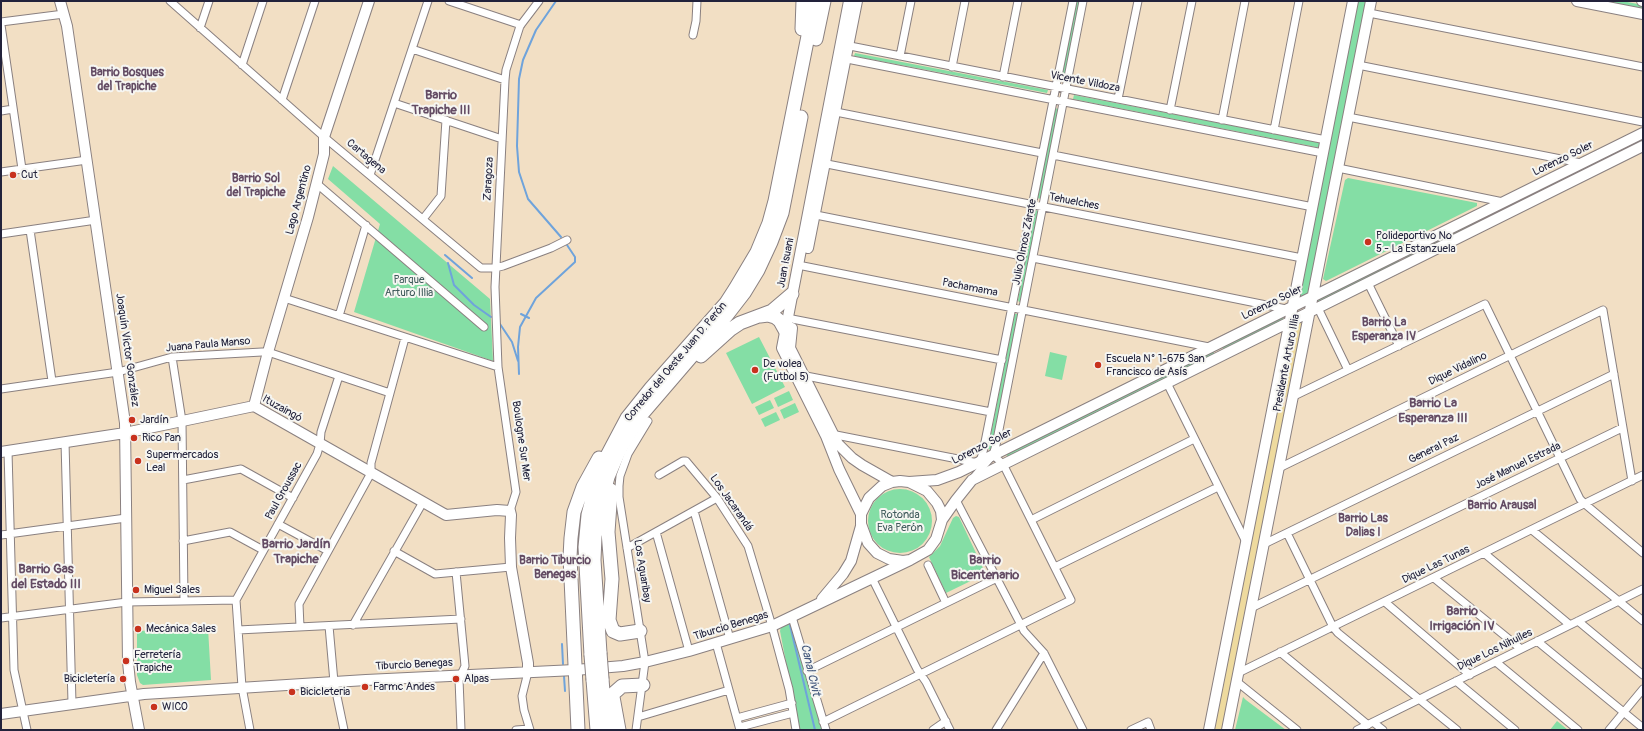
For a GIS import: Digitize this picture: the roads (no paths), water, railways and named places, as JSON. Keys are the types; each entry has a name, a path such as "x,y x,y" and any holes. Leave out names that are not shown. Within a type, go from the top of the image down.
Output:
{"highway":[{"path":"796,96 797,67 802,34 803,1"},
{"name":"Corredor del Oeste Juan D. Perón","path":"597,730 594,560 595,536 603,494 620,449 655,391 726,302 757,252 775,201 815,1"},
{"name":"Corredor del Oeste Juan D. Perón","path":"655,391 670,381 727,315 744,293 758,270 771,242 782,213 787,192 824,1"},
{"path":"670,381 731,328 772,311 796,290"},
{"path":"758,316 768,315 775,317 780,321 788,322"},
{"name":"Corredor del Oeste Juan D. Perón","path":"596,654 586,577 588,514 600,469 607,455 627,418 642,414"},
{"path":"578,730 570,557 571,531 574,512 591,471 601,453 627,418"},
{"path":"620,449 611,490 608,532 612,580 609,620 613,631 620,634 640,631"},
{"name":"Corredor del Oeste Juan D. Perón","path":"597,679 606,730"},
{"path":"619,730 613,697 614,693 622,686 643,685"}],"street":[{"name":"Joaquín Víctor González","path":"60,1 67,26 118,372 125,433 128,662 132,695 139,730"},
{"name":"Cartagena","path":"170,1 324,137 481,268 495,268"},
{"path":"200,28 209,1"},
{"path":"242,65 263,1"},
{"path":"282,100 316,1"},
{"name":"Lago Argentino","path":"254,406 324,154 324,137 369,1"},
{"path":"370,175 428,1"},
{"path":"449,1 521,25"},
{"name":"Zaragoza","path":"498,367 495,317 495,268 506,70 521,25 539,1"},
{"path":"693,35 696,21 697,1"},
{"name":"Juan Isuani","path":"849,1 842,58 801,266 782,348 799,375 830,435 839,468 861,519"},
{"name":"Juan Isuani","path":"844,45 857,1"},
{"path":"900,56 911,1"},
{"path":"952,67 965,1"},
{"path":"1003,76 1018,1"},
{"name":"Julio Olmos Zárate","path":"978,463 984,452 1072,1"},
{"name":"Julio Olmos Zárate","path":"972,480 993,455 996,445 1083,1"},
{"path":"1118,99 1138,1"},
{"path":"1170,110 1192,1"},
{"path":"1222,120 1245,1"},
{"path":"1274,130 1299,1"},
{"name":"Presidente Arturo Illia","path":"1209,730 1290,322 1290,308 1313,207 1353,1"},
{"name":"Presidente Arturo Illia","path":"1227,730 1293,399 1314,310 1312,296 1371,1"},
{"path":"1577,1 1643,14"},
{"path":"1368,13 1643,67"},
{"path":"1,22 64,14"},
{"path":"1,26 22,169"},
{"name":"Vicente Vildoza","path":"844,45 1326,140"},
{"path":"412,49 505,80"},
{"path":"842,58 1323,153"},
{"path":"1358,65 1643,122"},
{"path":"394,102 502,139"},
{"path":"1,111 13,109"},
{"path":"831,111 1042,153"},
{"path":"1348,117 1582,163"},
{"path":"423,219 441,196 446,120"},
{"name":"Lorenzo Soler","path":"909,482 931,481 943,478 978,463 1643,133"},
{"path":"942,520 941,511 932,495 921,487 909,482 892,482 882,486 872,494 866,503 861,519 865,537 877,553 896,560 910,560 922,554 932,545 942,520 972,480 1643,146"},
{"path":"1053,155 1313,207"},
{"path":"1,172 87,160"},
{"name":"Tehuelches","path":"821,163 1302,258"},
{"path":"1338,168 1503,202"},
{"path":"316,183 484,327"},
{"path":"811,214 1022,256"},
{"path":"1,234 96,220"},
{"path":"339,316 366,226"},
{"path":"30,230 52,381"},
{"path":"495,268 552,248 567,240"},
{"path":"1399,254 1405,264"},
{"path":"1033,258 1290,308"},
{"name":"Pachamama","path":"801,266 1212,346"},
{"path":"1368,283 1399,346"},
{"path":"284,298 498,367"},
{"path":"1274,400 1293,399 1348,370 1485,304 1584,504 1643,552"},
{"path":"1314,310 1348,370"},
{"name":"Dique Vidalino","path":"1279,468 1603,310 1614,374"},
{"path":"788,322 1002,360"},
{"path":"300,627 299,604 371,472 371,463 405,338"},
{"path":"1212,346 1222,355"},
{"name":"Juana Paula Manso","path":"1,389 118,372 172,357 268,352 390,393"},
{"path":"172,357 182,421 184,601"},
{"name":"Boulogne Sur Mer","path":"498,367 516,492 510,512 511,567 528,663 528,672 522,696 529,730"},
{"path":"1614,374 1622,428 1637,478 1643,484"},
{"name":"General Paz","path":"1264,544 1614,374"},
{"path":"799,375 991,412"},
{"name":"Paul Groussac","path":"236,600 317,454 321,432 339,376"},
{"path":"1167,383 1246,542"},
{"name":"Ituzaingó","path":"5,452 125,433 254,406 446,515 497,510 510,512"},
{"name":"Los Aguaribay","path":"636,730 645,662 619,497 620,476 642,414"},
{"name":"José Manuel Estrada","path":"1251,608 1622,428"},
{"path":"830,435 978,463"},
{"name":"Juan Isuani","path":"830,435 852,458 892,482"},
{"path":"1031,520 1194,439"},
{"path":"65,442 66,526 72,704"},
{"path":"5,452 11,534 15,680 24,711 27,730"},
{"path":"824,722 1071,600 1003,464 993,455"},
{"name":"Los Jacarandá","path":"659,475 683,461 686,461 717,498 748,546 772,626 792,703 796,730"},
{"path":"182,480 241,469 293,498"},
{"name":"Dique Las Tunas","path":"1237,677 1280,652 1637,478"},
{"path":"1055,567 1218,487"},
{"path":"627,548 717,498"},
{"path":"956,500 1024,631 1044,653 1084,730"},
{"path":"353,625 422,502"},
{"path":"694,511 730,639"},
{"path":"1,536 126,518"},
{"name":"Tiburcio Benegas","path":"818,604 843,574 851,561 861,519"},
{"path":"278,524 328,551"},
{"path":"1532,530 1643,621"},
{"path":"183,541 230,532 264,550"},
{"path":"656,532 689,651"},
{"path":"1287,533 1333,627 1338,633 1456,730"},
{"path":"394,551 435,574 511,567"},
{"path":"1484,553 1570,625"},
{"name":"Tiburcio Benegas","path":"1,714 132,695 242,687 575,670 623,666 689,651 772,626 910,560"},
{"path":"928,565 946,603"},
{"path":"456,572 465,666 459,684 461,730"},
{"path":"872,578 950,730"},
{"path":"807,671 997,578"},
{"path":"1434,578 1521,649"},
{"name":"Dique Los Nihuiles","path":"1357,730 1643,589"},
{"path":"1,618 69,608 127,602 236,600 242,687 250,730"},
{"path":"1385,602 1470,675"},
{"path":"788,619 826,730"},
{"path":"238,630 461,620"},
{"path":"1578,621 1643,675"},
{"path":"330,626 334,682 344,730"},
{"path":"1537,641 1643,728"},
{"path":"716,643 740,729 793,713"},
{"path":"1280,652 1371,723 1383,730"},
{"path":"996,730 1044,653"},
{"path":"1496,662 1578,730"},
{"path":"1237,677 1297,730"},
{"path":"1456,681 1515,730"},
{"path":"1608,730 1643,689"},
{"path":"638,718 729,690"},
{"path":"737,718 792,703"},
{"path":"933,730 946,722"},
{"path":"1131,730 1148,722 1152,730"},
{"path":"516,730 529,730"}],"waterway":[{"path":"556,1 536,30 523,60 519,79 517,146 519,172 528,199 561,237"},
{"path":"519,374 518,347 520,327 536,298 575,262 575,257 567,245"},
{"name":"Canal Civit","path":"445,255 472,278"},
{"path":"448,263 454,285 474,305 491,317"},
{"name":"Canal Civit","path":"521,314 529,318"},
{"path":"500,324 512,342 518,361"},
{"name":"Canal Civit","path":"789,621 815,730"},
{"path":"562,644 563,664"},
{"path":"564,676 565,691"}],"place":[{"name":"Cut","path":"13,175"},
{"name":"Polideportivo Nº 5 - La Estanzuela","path":"1368,242"},
{"name":"Escuela N° 1-675 San Francisco de Asís","path":"1098,365"},
{"name":"De volea (Futbol 5)","path":"755,370"},
{"name":"Jardín","path":"132,420"},
{"name":"Rico Pan","path":"134,438"},
{"name":"Supermercados Leal","path":"138,461"},
{"name":"Miguel Sales","path":"136,590"},
{"name":"Mecánica Sales","path":"138,629"},
{"name":"Ferretería Trapiche","path":"126,661"},
{"name":"Bicicletería","path":"123,679"},
{"name":"Alpas","path":"456,679"},
{"name":"Farmc Andes","path":"365,687"},
{"name":"Bicicleteria","path":"292,692"},
{"name":"WICO","path":"154,707"}],"district":[{"name":"Barrio Bosques del Trapiche","path":"127,80"},
{"name":"Barrio Trapiche III","path":"441,104"},
{"name":"Barrio Sol del Trapiche","path":"256,186"},
{"name":"Barrio La Esperanza IV","path":"1384,330"},
{"name":"Barrio La Esperanza III","path":"1433,412"},
{"name":"Barrio Arausal","path":"1502,506"},
{"name":"Barrio Las Dalias I","path":"1363,526"},
{"name":"Barrio Jardín Trapiche","path":"296,552"},
{"name":"Barrio Tiburcio Benegas","path":"555,568"},
{"name":"Barrio Bicentenario","path":"985,568"},
{"name":"Barrio Gas del Estado III","path":"46,578"},
{"name":"Barrio Irrigación IV","path":"1462,620"}],"park label":[{"name":"Parque Arturo Illia","path":"409,286"},
{"name":"Rotonda Eva Perón","path":"900,521"}]}
